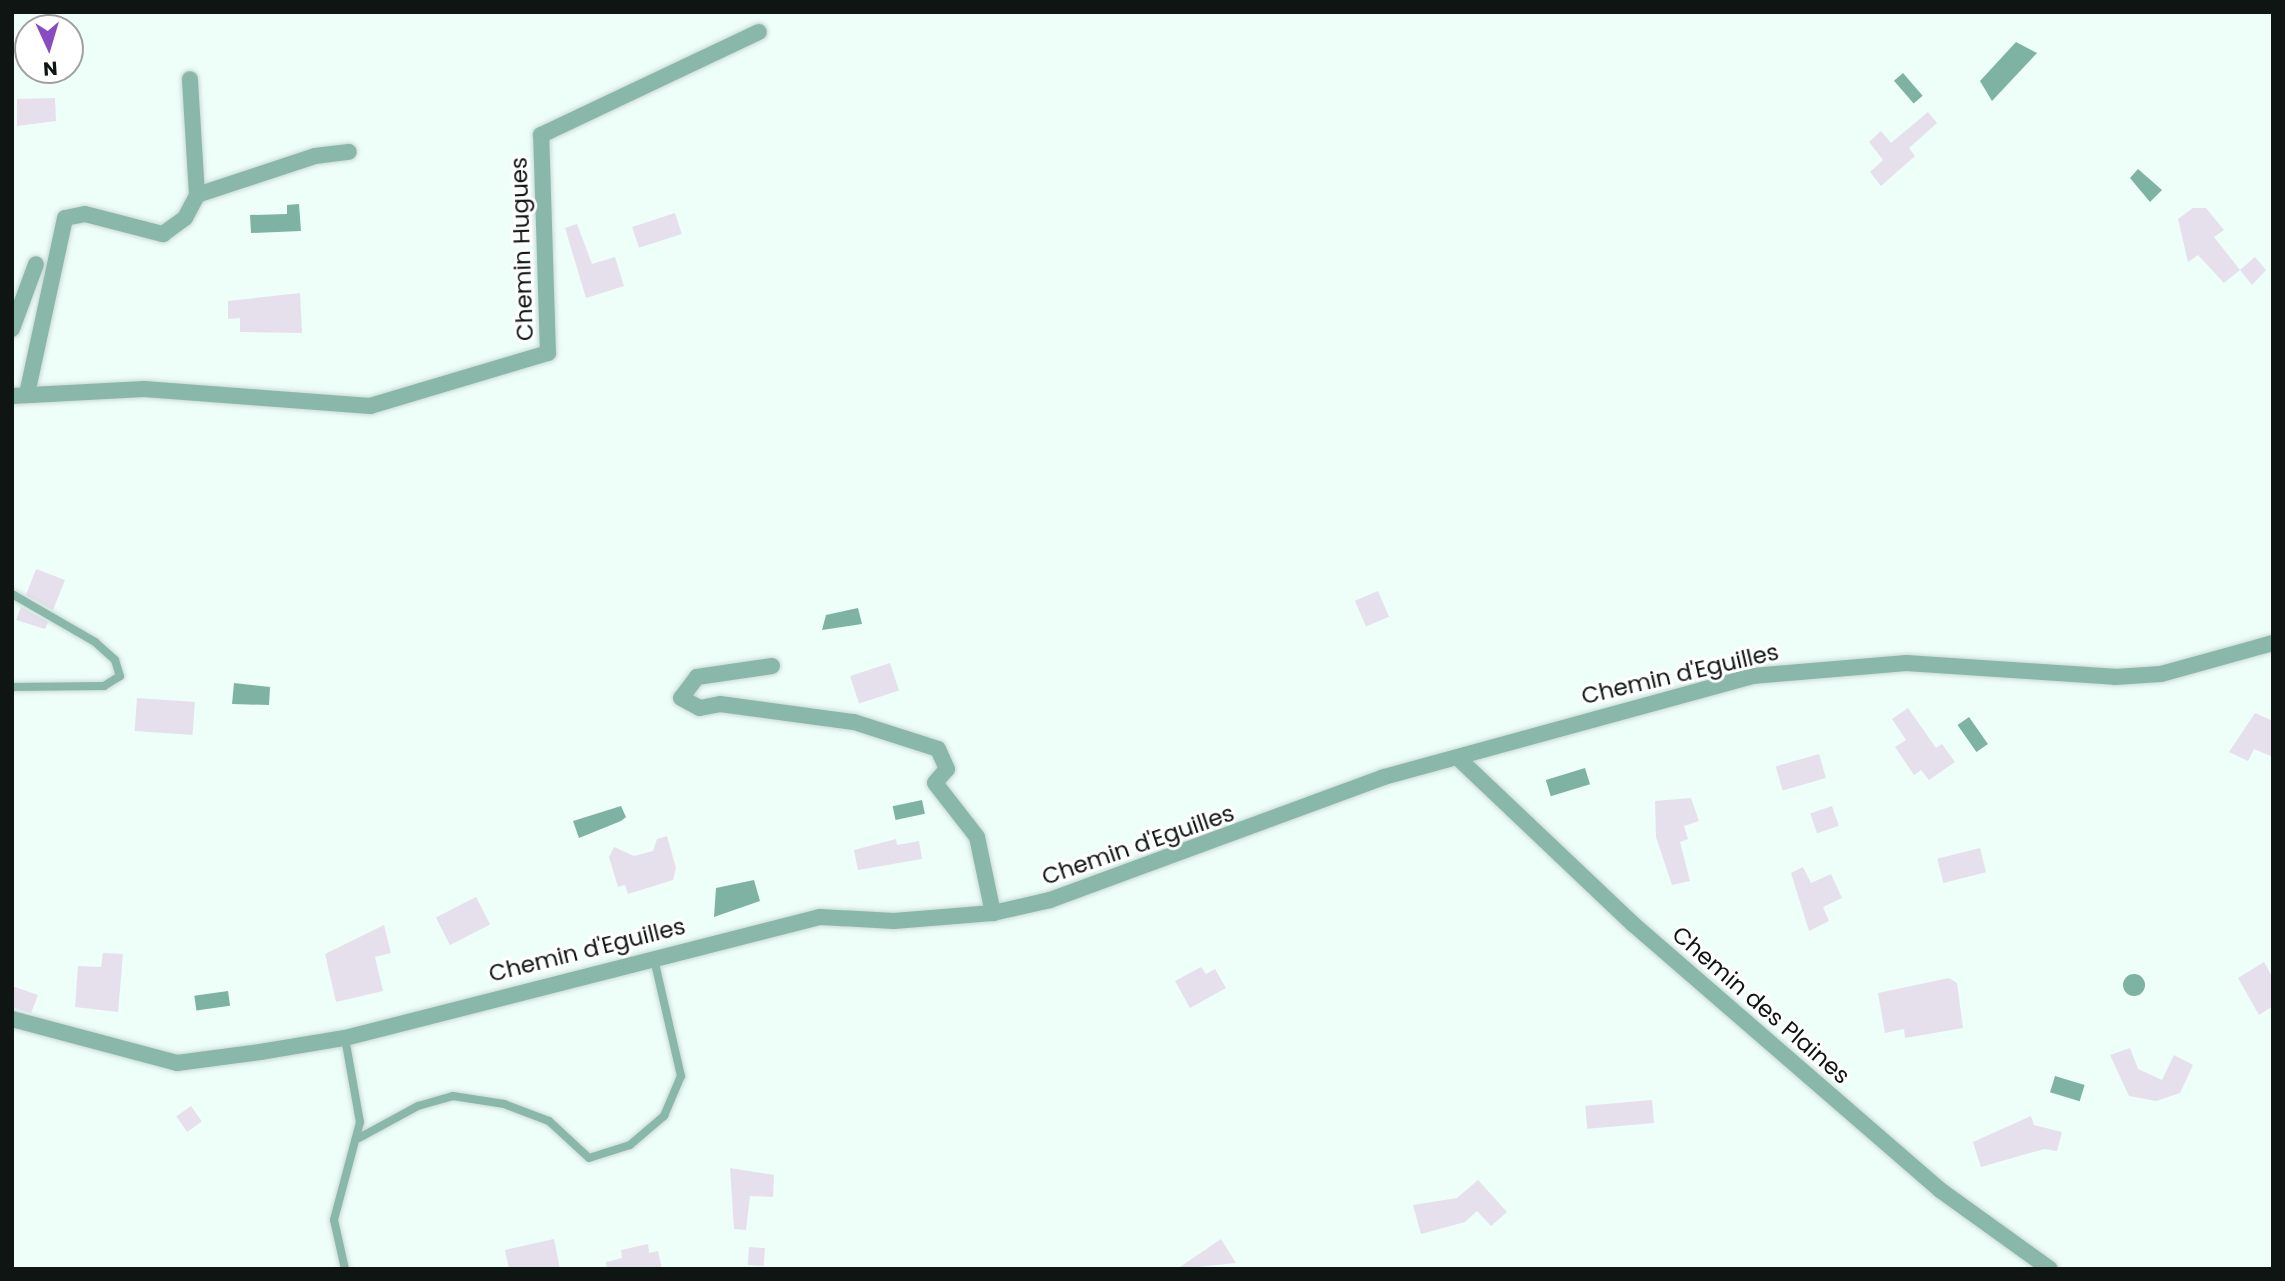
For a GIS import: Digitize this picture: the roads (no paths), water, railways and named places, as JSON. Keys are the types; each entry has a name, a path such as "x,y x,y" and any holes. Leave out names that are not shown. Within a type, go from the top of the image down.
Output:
{"street":[{"name":"Chemin Hugues","path":"20,395 145,388 370,406 548,353 541,135 760,32"},
{"path":"20,395 65,218 85,214 163,234 185,218 197,195 190,79"},
{"path":"197,195 315,156 349,152"},
{"path":"12,329 36,264"},
{"name":"Chemin d'Eguilles","path":"12,1019 177,1063 345,1038 653,956 820,917 993,913 1128,876 1384,777 1752,676 1906,663 2127,677 2161,674 2273,643"},
{"path":"772,666 697,677 681,698 700,708 727,705 854,722 938,749 947,769 935,783 977,837 993,913"},
{"name":"Chemin des Plaines","path":"1458,758 1633,924 1940,1190 2050,1269"}],"lane":[{"path":"12,594 95,642 115,660 120,676 104,686 12,687"},
{"path":"359,1138 418,1105 453,1097 539,1116 589,1158 630,1145 664,1116 681,1076 653,956"},
{"path":"345,1038 359,1138 334,1220 345,1269"}]}
